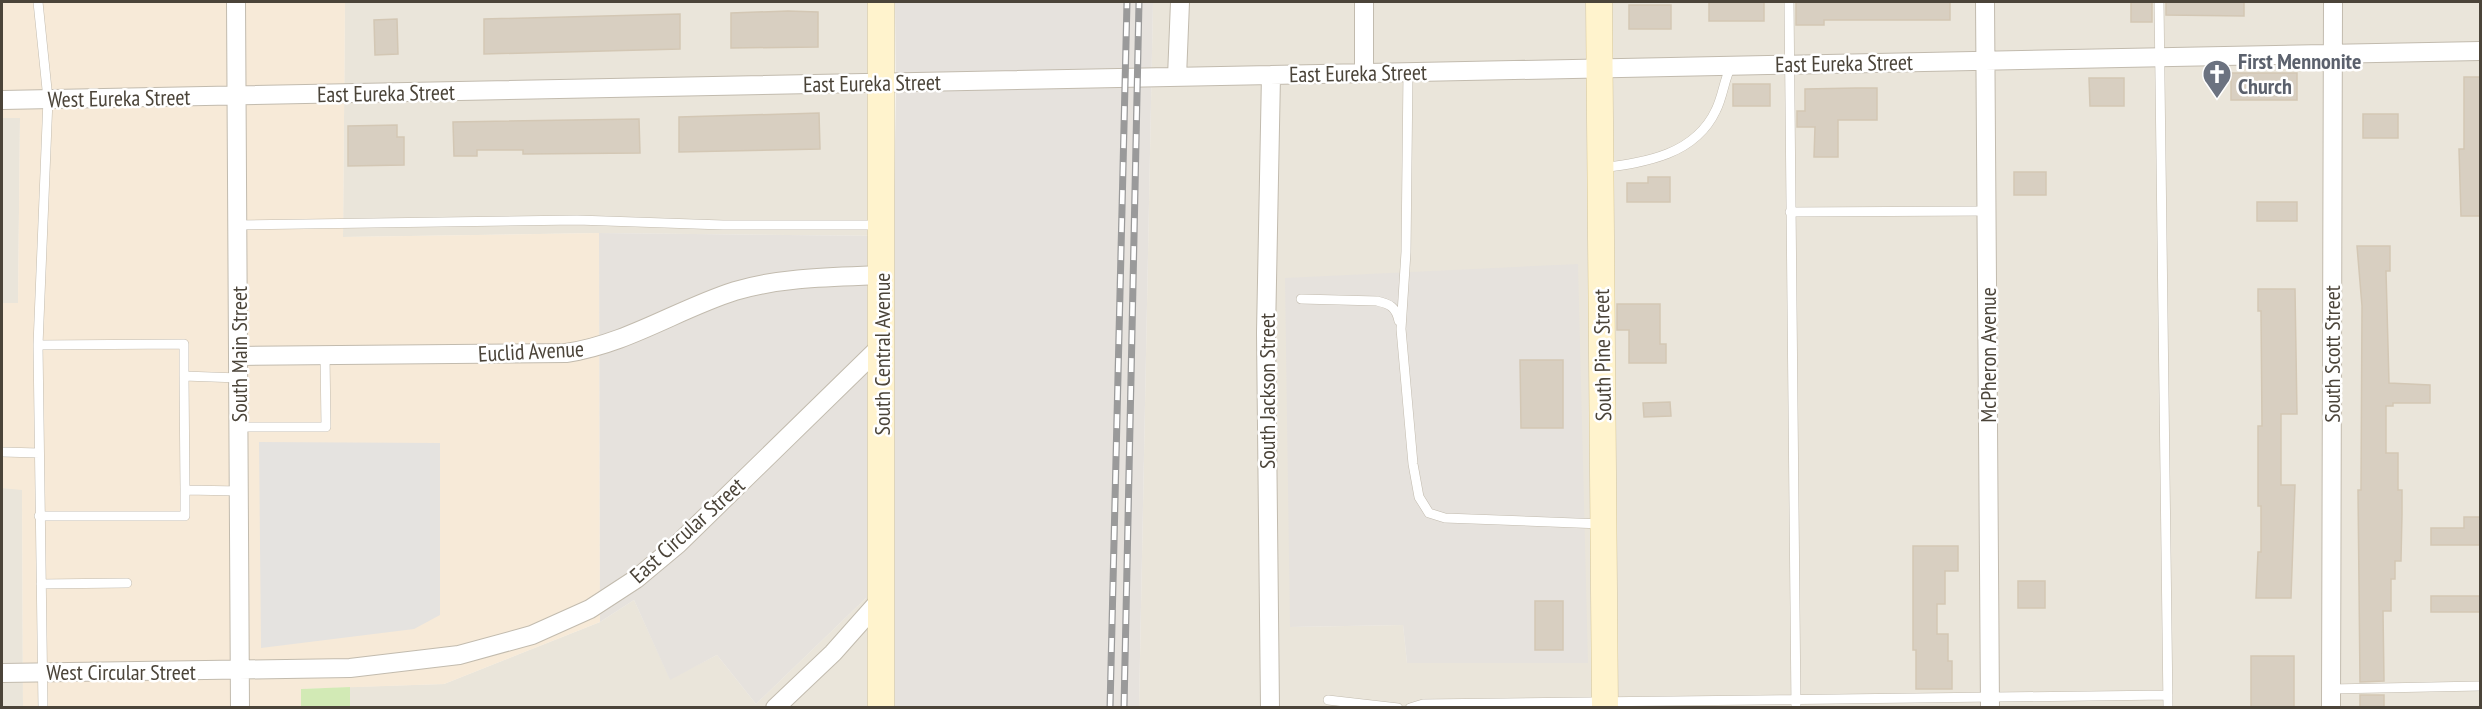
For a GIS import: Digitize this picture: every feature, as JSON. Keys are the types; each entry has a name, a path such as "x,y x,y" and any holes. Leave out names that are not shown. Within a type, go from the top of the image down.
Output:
{"street":[{"name":"South Main Street","path":"236,2 240,708"},
{"name":"South Central Avenue","path":"881,2 881,708"},
{"path":"1177,77 1180,2"},
{"path":"1364,2 1364,73"},
{"name":"South Pine Street","path":"1599,2 1605,706"},
{"name":"McPheron Avenue","path":"1985,2 1990,703"},
{"name":"South Scott Street","path":"2331,708 2333,2"},
{"name":"East Eureka Street","path":"236,96 2481,51"},
{"name":"South Jackson Street","path":"1270,708 1266,333 1271,75"},
{"name":"West Eureka Street","path":"2,100 236,96"},
{"name":"Euclid Avenue","path":"239,356 566,353 613,342 736,291 799,279 882,275"},
{"name":"East Circular Street","path":"240,672 350,668 459,655 532,635 590,609 636,579 678,544 882,345"},
{"path":"775,708 833,653 881,599"},
{"name":"West Circular Street","path":"2,673 240,672"}],"lane":[{"path":"38,2 48,99 38,345 43,708"},
{"path":"1789,2 1796,704"},
{"path":"2159,2 2168,708"},
{"path":"1600,168 1656,159 1687,144 1716,110 1731,66"},
{"path":"1401,329 1406,252 1408,72"},
{"path":"1790,213 1987,211"},
{"path":"237,225 577,220 723,225 882,225"},
{"path":"1301,299 1377,301 1389,304 1397,311 1401,329 1413,464 1419,497 1429,513 1445,518 1603,524"},
{"path":"38,345 184,344 185,516 39,516"},
{"path":"239,427 326,427 325,355"},
{"path":"184,376 239,378"},
{"path":"2,452 39,453"},
{"path":"184,490 240,490"},
{"path":"41,584 127,583"},
{"path":"2331,689 2481,686"},
{"path":"1410,708 1423,704 1605,706 1990,703 2168,694"},
{"path":"1328,700 1398,708"}],"shaded area":[{"path":"2,2 345,2 343,237 599,233 600,622 444,684 301,689 301,707 23,707 22,490 2,488 2,303 18,303 20,118 2,118"},
{"path":"345,2 895,2 893,236 599,233 343,237"},
{"path":"895,2 1153,2 1139,707 870,707 866,598 756,704 717,655 670,680 634,600 600,622 599,233 893,236"},
{"path":"1153,2 2480,2 2480,707 1139,708","holes":["1578,264 1407,663 1403,625 1290,627"]},
{"path":"2,118 20,118 18,303 2,303"},
{"path":"1578,264 1588,663 1407,663 1403,625 1290,627 1285,278"},
{"path":"259,442 440,443 440,615 414,629 261,648"},
{"path":"2,488 22,489 23,707 2,707"},
{"path":"867,597 870,707 350,708 350,687 444,684 600,622 634,600 670,679 717,655 756,704"}],"green space":[{"path":"350,687 350,707 301,707 301,689"}],"building":[{"path":"1709,2 1764,2 1764,21 1709,21"},
{"path":"1796,2 1950,2 1950,20 1824,20 1824,25 1796,25"},
{"path":"2131,2 2152,2 2152,22 2131,22"},
{"path":"2166,2 2244,2 2244,16 2166,15"},
{"path":"1629,5 1671,5 1671,29 1629,29"},
{"path":"818,12 818,47 731,48 731,13"},
{"path":"680,14 680,49 484,54 484,19"},
{"path":"397,19 398,54 375,55 374,20"},
{"path":"2231,73 2297,73 2297,100 2231,100"},
{"path":"2464,77 2481,77 2481,216 2461,216 2459,149 2464,149"},
{"path":"2089,78 2124,78 2124,106 2090,106"},
{"path":"1733,84 1770,84 1770,106 1733,106"},
{"path":"1877,88 1877,120 1838,120 1838,157 1814,157 1815,127 1797,127 1797,111 1805,111 1805,89"},
{"path":"819,113 820,149 679,152 679,117"},
{"path":"2363,114 2398,114 2398,138 2363,138"},
{"path":"639,119 640,153 523,154 523,150 477,150 477,156 454,156 453,122"},
{"path":"397,125 397,137 404,137 404,165 348,166 348,126"},
{"path":"2014,172 2046,172 2046,195 2014,195"},
{"path":"1648,177 1670,177 1670,202 1627,202 1627,183 1648,183"},
{"path":"2257,202 2297,202 2297,221 2257,221"},
{"path":"2357,246 2390,246 2390,271 2386,271 2389,383 2430,385 2430,403 2393,403 2393,406 2386,406 2386,453 2398,453 2398,490 2402,490 2401,561 2395,561 2395,579 2391,579 2391,611 2383,611 2384,681 2360,682 2358,490 2361,490 2362,306"},
{"path":"2258,289 2295,289 2297,414 2281,414 2281,485 2295,485 2291,598 2256,598 2258,552 2261,552 2261,506 2258,506 2258,426 2262,426 2261,311 2258,311"},
{"path":"1617,304 1660,304 1660,344 1666,344 1666,363 1629,363 1629,330 1617,330"},
{"path":"1520,360 1563,360 1563,428 1521,428"},
{"path":"1670,402 1671,416 1644,417 1643,403"},
{"path":"2464,517 2481,517 2481,545 2431,545 2431,528 2464,528"},
{"path":"1913,546 1958,546 1958,571 1945,571 1945,604 1937,604 1937,634 1948,634 1948,661 1952,661 1952,689 1916,689 1916,650 1913,650"},
{"path":"2018,581 2045,581 2045,608 2018,608"},
{"path":"2431,596 2481,596 2481,612 2431,612"},
{"path":"1535,601 1563,601 1563,650 1535,650"},
{"path":"2251,656 2294,656 2294,708 2251,708"},
{"path":"2360,695 2384,695 2384,708 2360,708"}],"railway":[{"path":"1110,708 1127,2"},
{"path":"1124,708 1139,2"}],"place":[{"name":"First Mennonite Church","path":"2217,100"}]}
